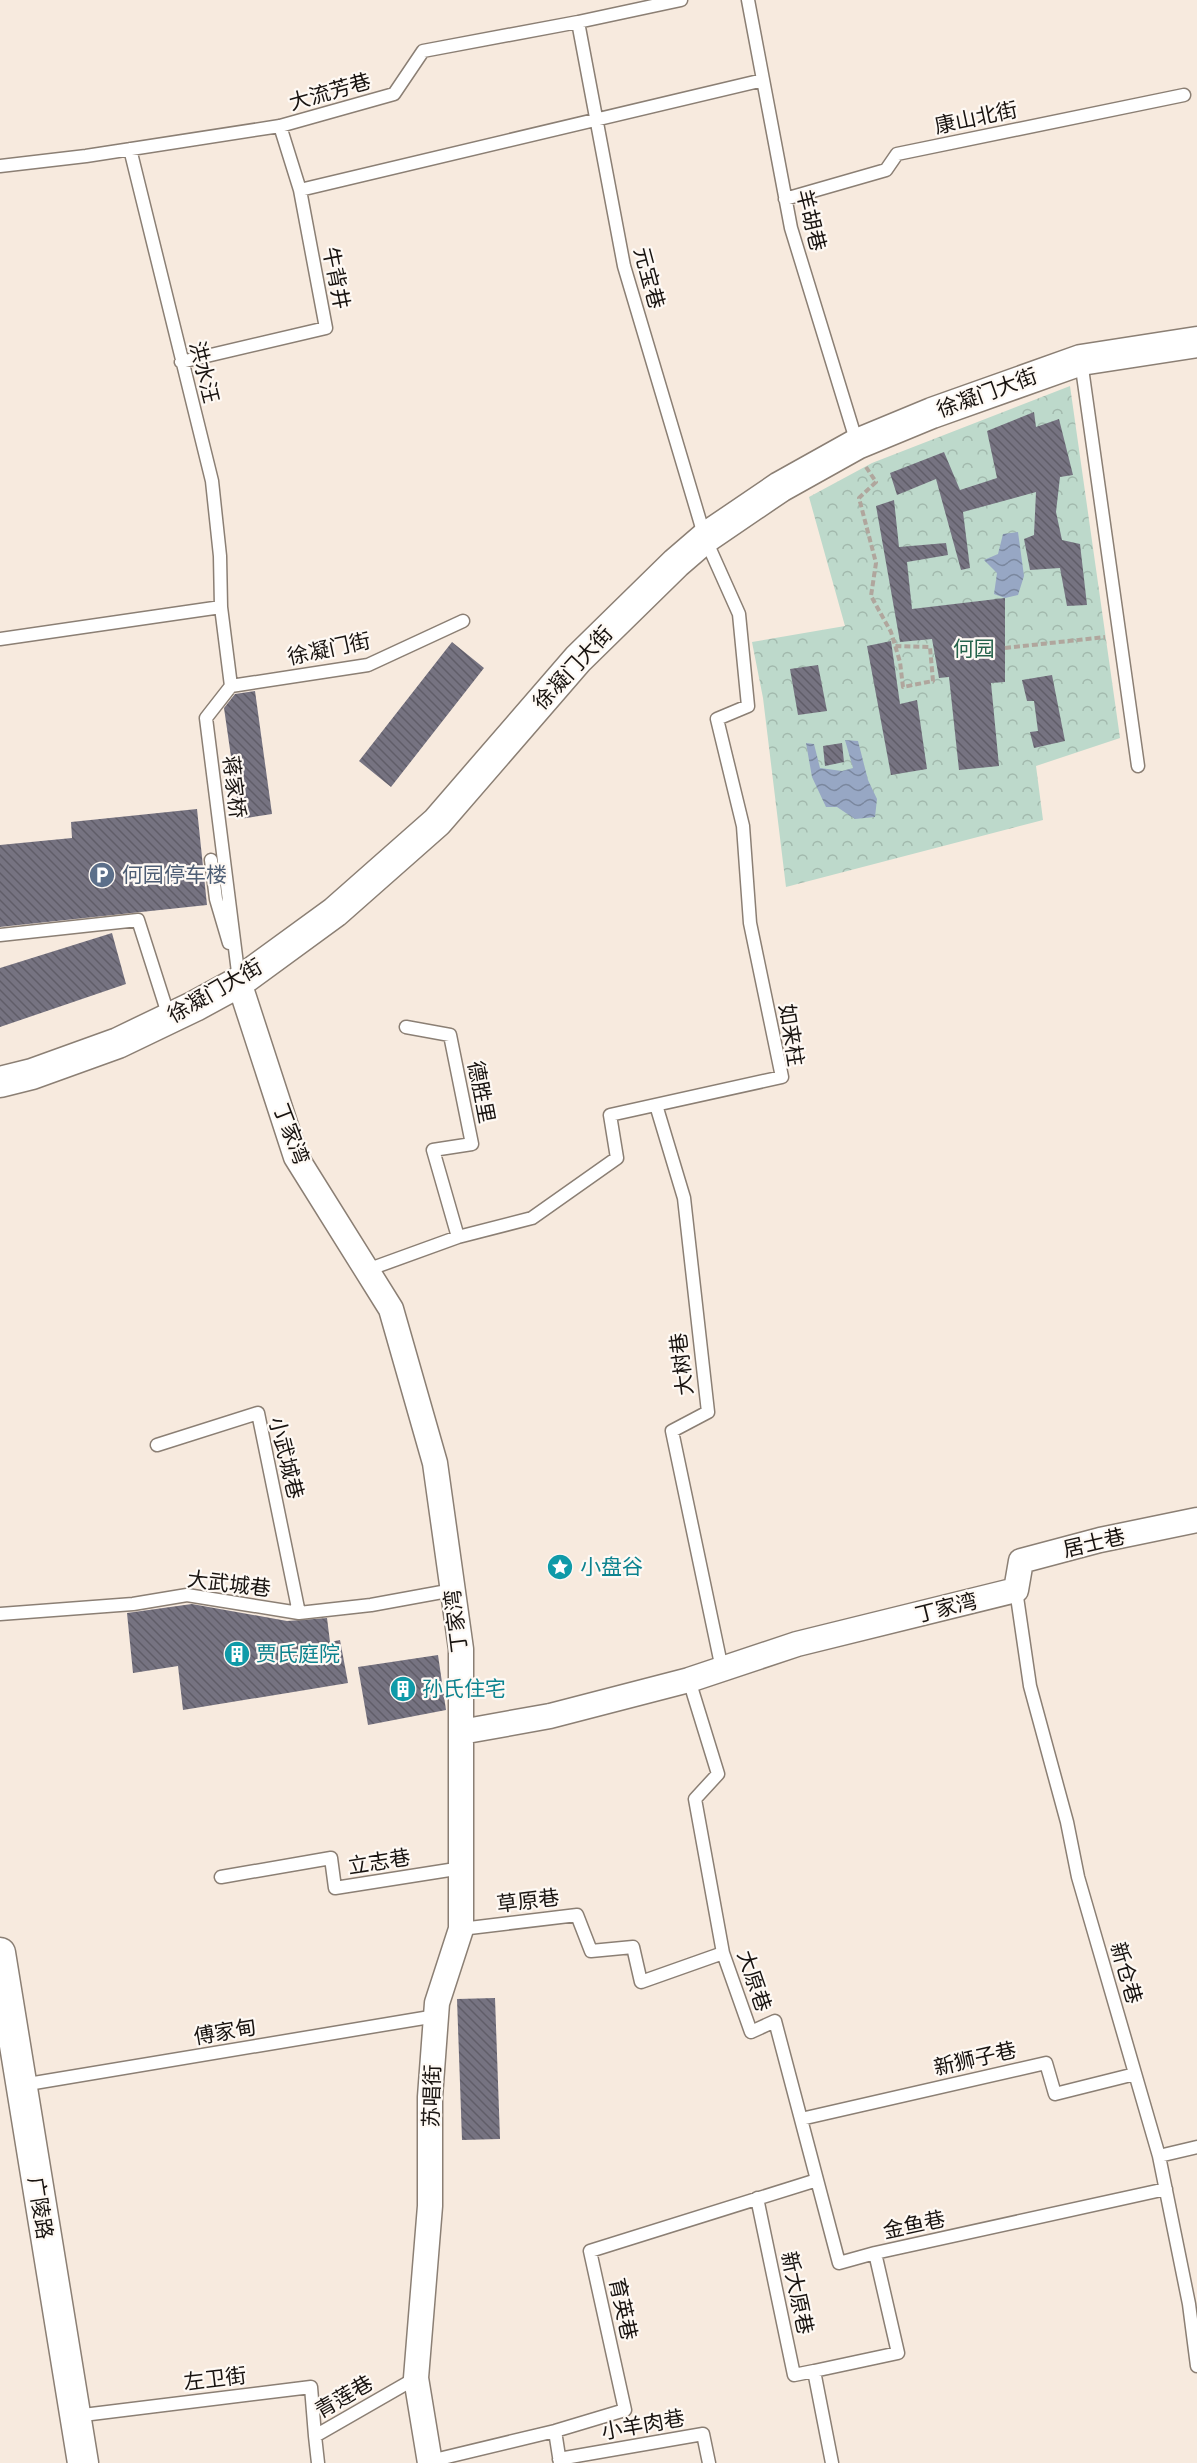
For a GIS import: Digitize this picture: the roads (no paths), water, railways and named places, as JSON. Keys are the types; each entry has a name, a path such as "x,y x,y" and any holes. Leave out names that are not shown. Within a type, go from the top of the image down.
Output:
{"street":[{"name":"徐凝门大街","path":"0,1082 32,1074 118,1043 240,982 335,912 437,822 578,659 676,563 705,538 780,487 861,456 932,413 1081,360 1197,342"},
{"name":"丁家湾","path":"240,982 296,1157 391,1309 435,1463 461,1648 461,1732 550,1716 689,1680 797,1644 1016,1590"},
{"name":"居士巷","path":"1016,1590 1022,1561 1100,1540 1197,1520"},
{"name":"苏唱街","path":"430,2462 416,2378 430,2206 430,2097 437,2003 461,1929 461,1732"},
{"name":"广陵路","path":"0,1953 83,2463"}],"lane":[{"name":"大流芳巷","path":"0,166 280,126 394,94 423,51 681,0"},
{"name":"羊胡巷","path":"748,0 791,228 861,456"},
{"name":"元宝巷","path":"578,22 624,266 705,538"},
{"path":"300,190 763,80"},
{"name":"康山北街","path":"785,199 886,170 897,154 1184,95"},
{"name":"牛背井","path":"181,362 326,328 300,190 280,126"},
{"name":"洪水汪","path":"130,149 212,481 220,556 221,607"},
{"path":"1081,360 1138,766"},
{"name":"如来柱","path":"367,1270 458,1238 532,1218 617,1158 610,1114 782,1077 750,923 743,826 717,719 748,706 739,614 705,538"},
{"path":"0,639 221,607 231,686"},
{"name":"徐凝门街","path":"231,686 368,665 463,621"},
{"name":"蒋家桥","path":"231,686 206,718 240,982"},
{"path":"211,860 216,899 240,982"},
{"path":"0,935 138,920 169,1018"},
{"name":"德胜里","path":"406,1027 450,1035 472,1144 433,1150 458,1238"},
{"name":"大树巷","path":"656,1105 684,1198 708,1412 672,1431 722,1669"},
{"name":"小武城巷","path":"156,1445 258,1413 299,1613"},
{"name":"大武城巷","path":"0,1614 133,1604 188,1595 299,1613 370,1605 453,1590"},
{"name":"新仓巷","path":"1016,1590 1030,1686 1067,1822 1078,1877 1160,2156 1189,2304 1197,2366"},
{"name":"大原巷","path":"689,1680 718,1774 695,1799 723,1953 752,2032 775,2021 839,2263 875,2253"},
{"name":"立志巷","path":"221,1877 330,1858 335,1888 462,1868"},
{"name":"草原巷","path":"461,1929 577,1915 591,1951 633,1947 641,1982 723,1953"},
{"name":"傅家甸","path":"21,2086 436,2016"},
{"name":"新狮子巷","path":"801,2119 1046,2062 1055,2094 1135,2074"},
{"path":"1160,2156 1197,2147"},
{"name":"育英巷","path":"430,2462 555,2431 625,2410 590,2251 817,2180"},
{"name":"金鱼巷","path":"814,2371 898,2353 875,2253 1166,2189"},
{"name":"新大原巷","path":"757,2198 794,2375 814,2371"},
{"path":"814,2371 832,2463"},
{"name":"青莲巷","path":"318,2463 315,2436 416,2378"},
{"name":"左卫街","path":"75,2416 311,2387 315,2436"},
{"path":"555,2431 560,2461"},
{"name":"小羊肉巷","path":"560,2461 703,2434 709,2463"}],"water":[{"path":"1018,532 1024,576 1018,595 1005,598 994,594 997,573 984,560 998,554 1003,534"},
{"path":"845,740 858,741 868,780 877,799 875,817 855,819 837,807 826,807 812,777 806,743 814,744 820,768 842,771 853,768"}],"place":[{"name":"何园停车楼","path":"102,875"},
{"name":"小盘谷","path":"560,1567"},
{"name":"贾氏庭院","path":"237,1654"},
{"name":"孙氏住宅","path":"403,1689"}],"park label":[{"name":"何园","path":"974,649"}]}
